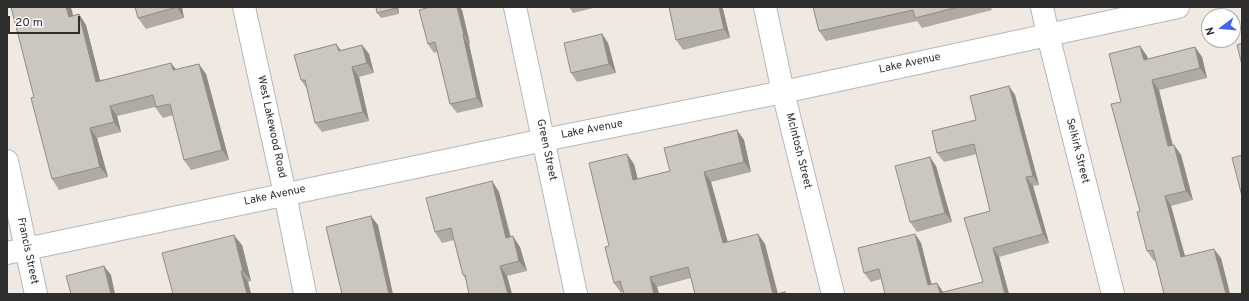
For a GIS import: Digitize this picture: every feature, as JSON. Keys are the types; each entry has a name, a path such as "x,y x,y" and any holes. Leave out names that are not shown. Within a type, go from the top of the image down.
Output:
{"street":[{"name":"West Lakewood Road","path":"244,7 285,194 305,294"},
{"name":"Green Street","path":"515,7 576,294"},
{"name":"McIntosh Street","path":"765,7 783,92 833,294"},
{"name":"Selkirk Street","path":"1042,7 1113,294"},
{"name":"Lake Avenue","path":"17,251 544,140 783,92 1178,7"},
{"name":"Francis Street","path":"7,161 17,251 36,294"}],"building":[{"path":"11,7 66,7 69,17 79,14 96,82 171,63 173,70 199,64 222,150 184,160 170,104 156,107 153,95 110,106 114,122 90,128 100,167 52,179 31,98 34,97"},
{"path":"135,7 177,7 138,18"},
{"path":"376,7 395,7 396,8 377,13"},
{"path":"430,7 457,7 477,98 450,104 435,42 428,44 419,10"},
{"path":"669,7 719,7 724,29 676,40"},
{"path":"813,7 958,7 915,18 913,10 819,31"},
{"path":"602,34 609,64 571,73 564,43"},
{"path":"1241,43 1242,65 1238,48 1241,48"},
{"path":"336,44 339,51 362,45 367,63 352,67 363,112 315,123 305,80 301,80 294,55"},
{"path":"1140,46 1144,60 1195,47 1200,68 1152,80 1168,146 1174,145 1186,191 1165,196 1181,257 1214,249 1226,294 1164,294 1153,250 1147,251 1137,212 1140,211 1111,104 1121,102 1109,54"},
{"path":"1009,86 1033,176 1026,177 1043,234 993,248 1005,294 885,294 879,269 864,273 858,248 915,234 928,285 937,283 940,293 983,282 964,218 990,211 974,144 937,153 932,131 976,120 970,96"},
{"path":"737,130 744,162 704,172 723,243 758,234 773,294 695,294 688,267 650,277 654,294 624,294 620,281 614,283 605,247 609,246 589,163 627,154 633,180 670,171 664,148"},
{"path":"1242,155 1242,196 1232,158"},
{"path":"930,157 945,213 910,222 895,166"},
{"path":"492,181 506,238 513,236 519,261 500,266 508,294 469,294 451,228 435,232 426,198"},
{"path":"371,216 389,294 342,294 326,227"},
{"path":"234,235 247,294 173,294 162,253"},
{"path":"104,266 111,294 71,294 66,276"}]}
